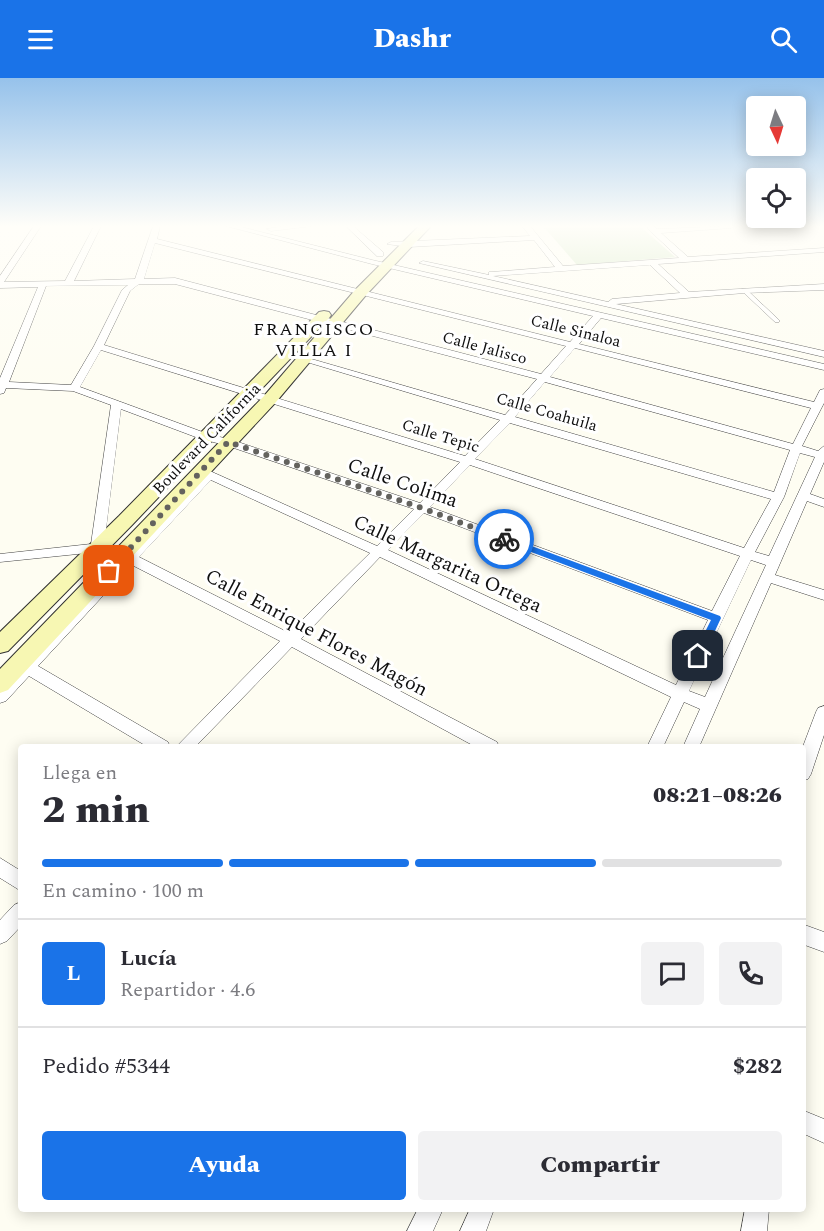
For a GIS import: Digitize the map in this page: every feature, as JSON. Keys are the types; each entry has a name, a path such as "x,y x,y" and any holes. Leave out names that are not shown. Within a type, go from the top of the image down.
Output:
{"street":[{"path":"68,284 70,280"},
{"path":"74,388 99,346 126,290 140,280"},
{"name":"Calle Sinaloa","path":"310,280 817,406"},
{"name":"Boulevard California","path":"0,645 205,437 328,321 364,280"},
{"path":"481,280 601,309 824,354"},
{"path":"495,280 824,367"},
{"path":"670,280 687,295"},
{"name":"Calle Jalisco","path":"0,283 175,281 543,378 796,448 822,452"},
{"path":"1,387 43,284"},
{"path":"187,744 380,552 509,417 601,309 687,295 824,287"},
{"name":"Boulevard California","path":"0,684 24,666 205,473 228,442 305,360 328,321"},
{"name":"Calle Tepic","path":"99,346 467,460 772,562"},
{"name":"Calle Coahuila","path":"305,360 509,417 778,497"},
{"name":"Calle Colima","path":"1,387 74,388 205,437 228,442 422,508 716,618"},
{"path":"656,744 716,618 778,497 796,448 824,392"},
{"path":"0,558 97,548 116,405"},
{"path":"692,744 822,452"},
{"name":"Calle Margarita Ortega","path":"205,473 710,706"},
{"path":"802,496 824,503"},
{"name":"Calle Enrique Flores Magón","path":"97,548 127,557 291,640 485,744"},
{"path":"766,577 824,595"},
{"path":"0,697 24,666 157,744"},
{"path":"806,763 824,712"},
{"path":"0,867 18,880"},
{"path":"0,934 18,915"},
{"path":"806,935 824,942"},
{"path":"806,1123 824,1131"},
{"path":"420,1231 430,1212"},
{"path":"473,1231 481,1212"},
{"path":"754,1231 757,1212"}],"lane":[{"path":"744,291 777,321"}],"way so far":[{"path":"109,571 228,442 422,508 504,539"}],"district":[{"name":"FRANCISCO VILLA I","path":"314,339"}],"route":[{"path":"504,539 716,618 698,656"}]}
